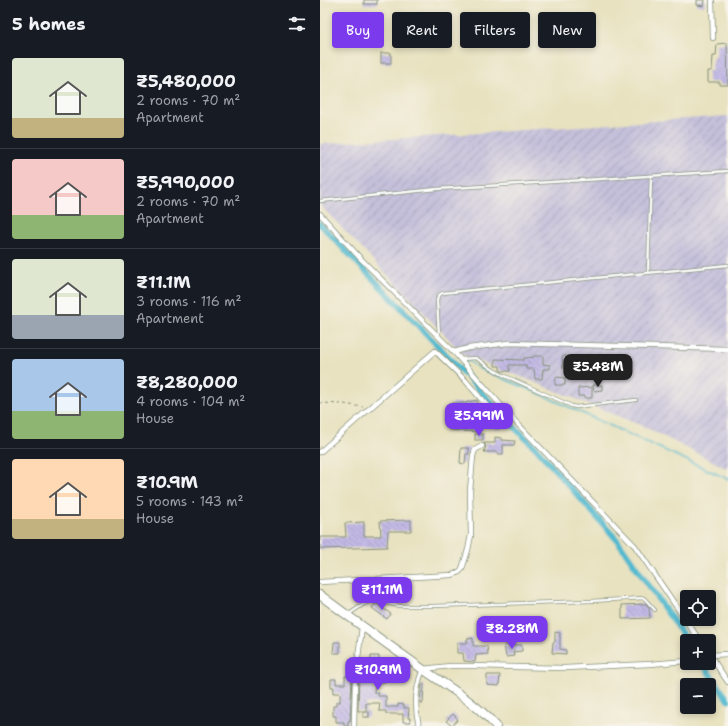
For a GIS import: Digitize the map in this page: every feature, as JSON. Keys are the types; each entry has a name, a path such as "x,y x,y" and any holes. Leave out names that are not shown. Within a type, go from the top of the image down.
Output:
{"highway":[{"path":"320,595 347,616 474,706 496,726"}],"street":[{"path":"712,0 713,38"},
{"path":"320,214 360,258 454,352 517,423 635,546 695,634"},
{"path":"454,352 468,348 508,343 728,349"},
{"path":"320,452 434,351 465,380 506,425"},
{"path":"465,380 472,373"},
{"path":"320,582 445,575 459,572 464,565 471,535 470,491 473,456 475,450 482,446"},
{"path":"354,726 355,680 362,626"},
{"path":"716,655 728,654"},
{"path":"419,726 415,704 419,678 423,670 450,666 565,668 680,661"},
{"path":"716,665 728,682"}],"lane":[{"path":"320,201 437,189 728,172"},
{"path":"648,273 650,176"},
{"path":"439,338 437,300 438,296 442,293 728,265"},
{"path":"460,359 476,358 498,372 576,407 636,400"},
{"path":"347,616 354,610 371,601 399,606 432,606 644,598 655,610"}],"path":[{"path":"320,403 344,404 370,408"}],"shaded area":[{"path":"728,116 728,469 645,427 465,356 320,205 320,144"}],"building":[{"path":"364,0 377,0 377,4 364,4"},
{"path":"697,0 705,0 704,6 697,5"},
{"path":"727,43 728,85 720,85 720,82 708,82 708,71 712,71 713,56 716,56 717,44"},
{"path":"381,53 391,53 391,63 381,63"},
{"path":"543,356 543,364 550,365 550,369 543,369 542,379 535,379 534,369 526,369 526,365 509,365 510,371 502,371 500,370 500,366 495,366 495,359 524,360 524,358"},
{"path":"568,356 569,367 563,368 562,357"},
{"path":"556,377 565,378 565,385 555,385"},
{"path":"593,385 602,385 602,390 594,391"},
{"path":"592,387 592,398 578,396 578,388"},
{"path":"477,400 478,408 485,408 488,412 488,422 498,422 500,424 500,429 487,427 487,423 478,424 478,432 449,430 448,411 452,411 452,403","holes":["457,407 466,407 466,417 457,417"]},
{"path":"475,434 483,434 483,440 475,440"},
{"path":"495,437 502,438 502,440 515,441 514,445 503,445 503,454 498,454 498,452 484,452 486,446 484,443 495,443"},
{"path":"461,448 469,448 469,454 466,454 465,464 460,463"},
{"path":"411,520 411,531 388,531 387,547 320,549 320,537 346,537 345,523 364,522 364,536 381,536 380,521"},
{"path":"375,604 391,614 387,619 372,608"},
{"path":"646,604 649,608 650,618 622,619 622,605"},
{"path":"530,623 534,623 534,637 530,637"},
{"path":"515,628 519,628 520,636 515,636"},
{"path":"555,632 560,633 560,649 566,650 566,654 552,653 553,642 555,642"},
{"path":"473,638 473,646 487,646 488,654 476,655 475,662 464,661 463,653 457,653 457,643 467,643 467,639"},
{"path":"334,642 340,642 340,653 333,653"},
{"path":"504,645 522,645 522,651 513,652 514,656 506,657"},
{"path":"371,656 379,656 379,661 388,661 388,670 385,682 375,682 374,693 378,693 378,696 386,696 386,707 398,707 398,704 404,705 404,708 409,708 408,718 410,718 410,722 403,722 403,714 386,714 386,711 379,711 380,703 366,703 366,711 358,711 359,676 362,676 362,680 374,681 375,668 368,668"},
{"path":"397,674 406,676 404,681 396,678"},
{"path":"487,675 500,675 499,686 487,685"},
{"path":"345,676 352,676 350,721 348,721 348,726 344,726 344,722 336,722 336,716 333,716 333,706 336,706 336,702 340,702 340,693 333,693 334,687 331,687 331,679 336,679 336,684 345,684"},
{"path":"422,684 424,684 423,703 420,703"},
{"path":"363,712 369,712 369,717 363,717"},
{"path":"453,714 458,719 452,726 446,721"}],"waterway":[{"path":"320,224 513,426 535,447 618,541 682,634"},
{"path":"466,361 469,361 478,368 538,393 728,479"},
{"path":"707,670 728,700"}]}
